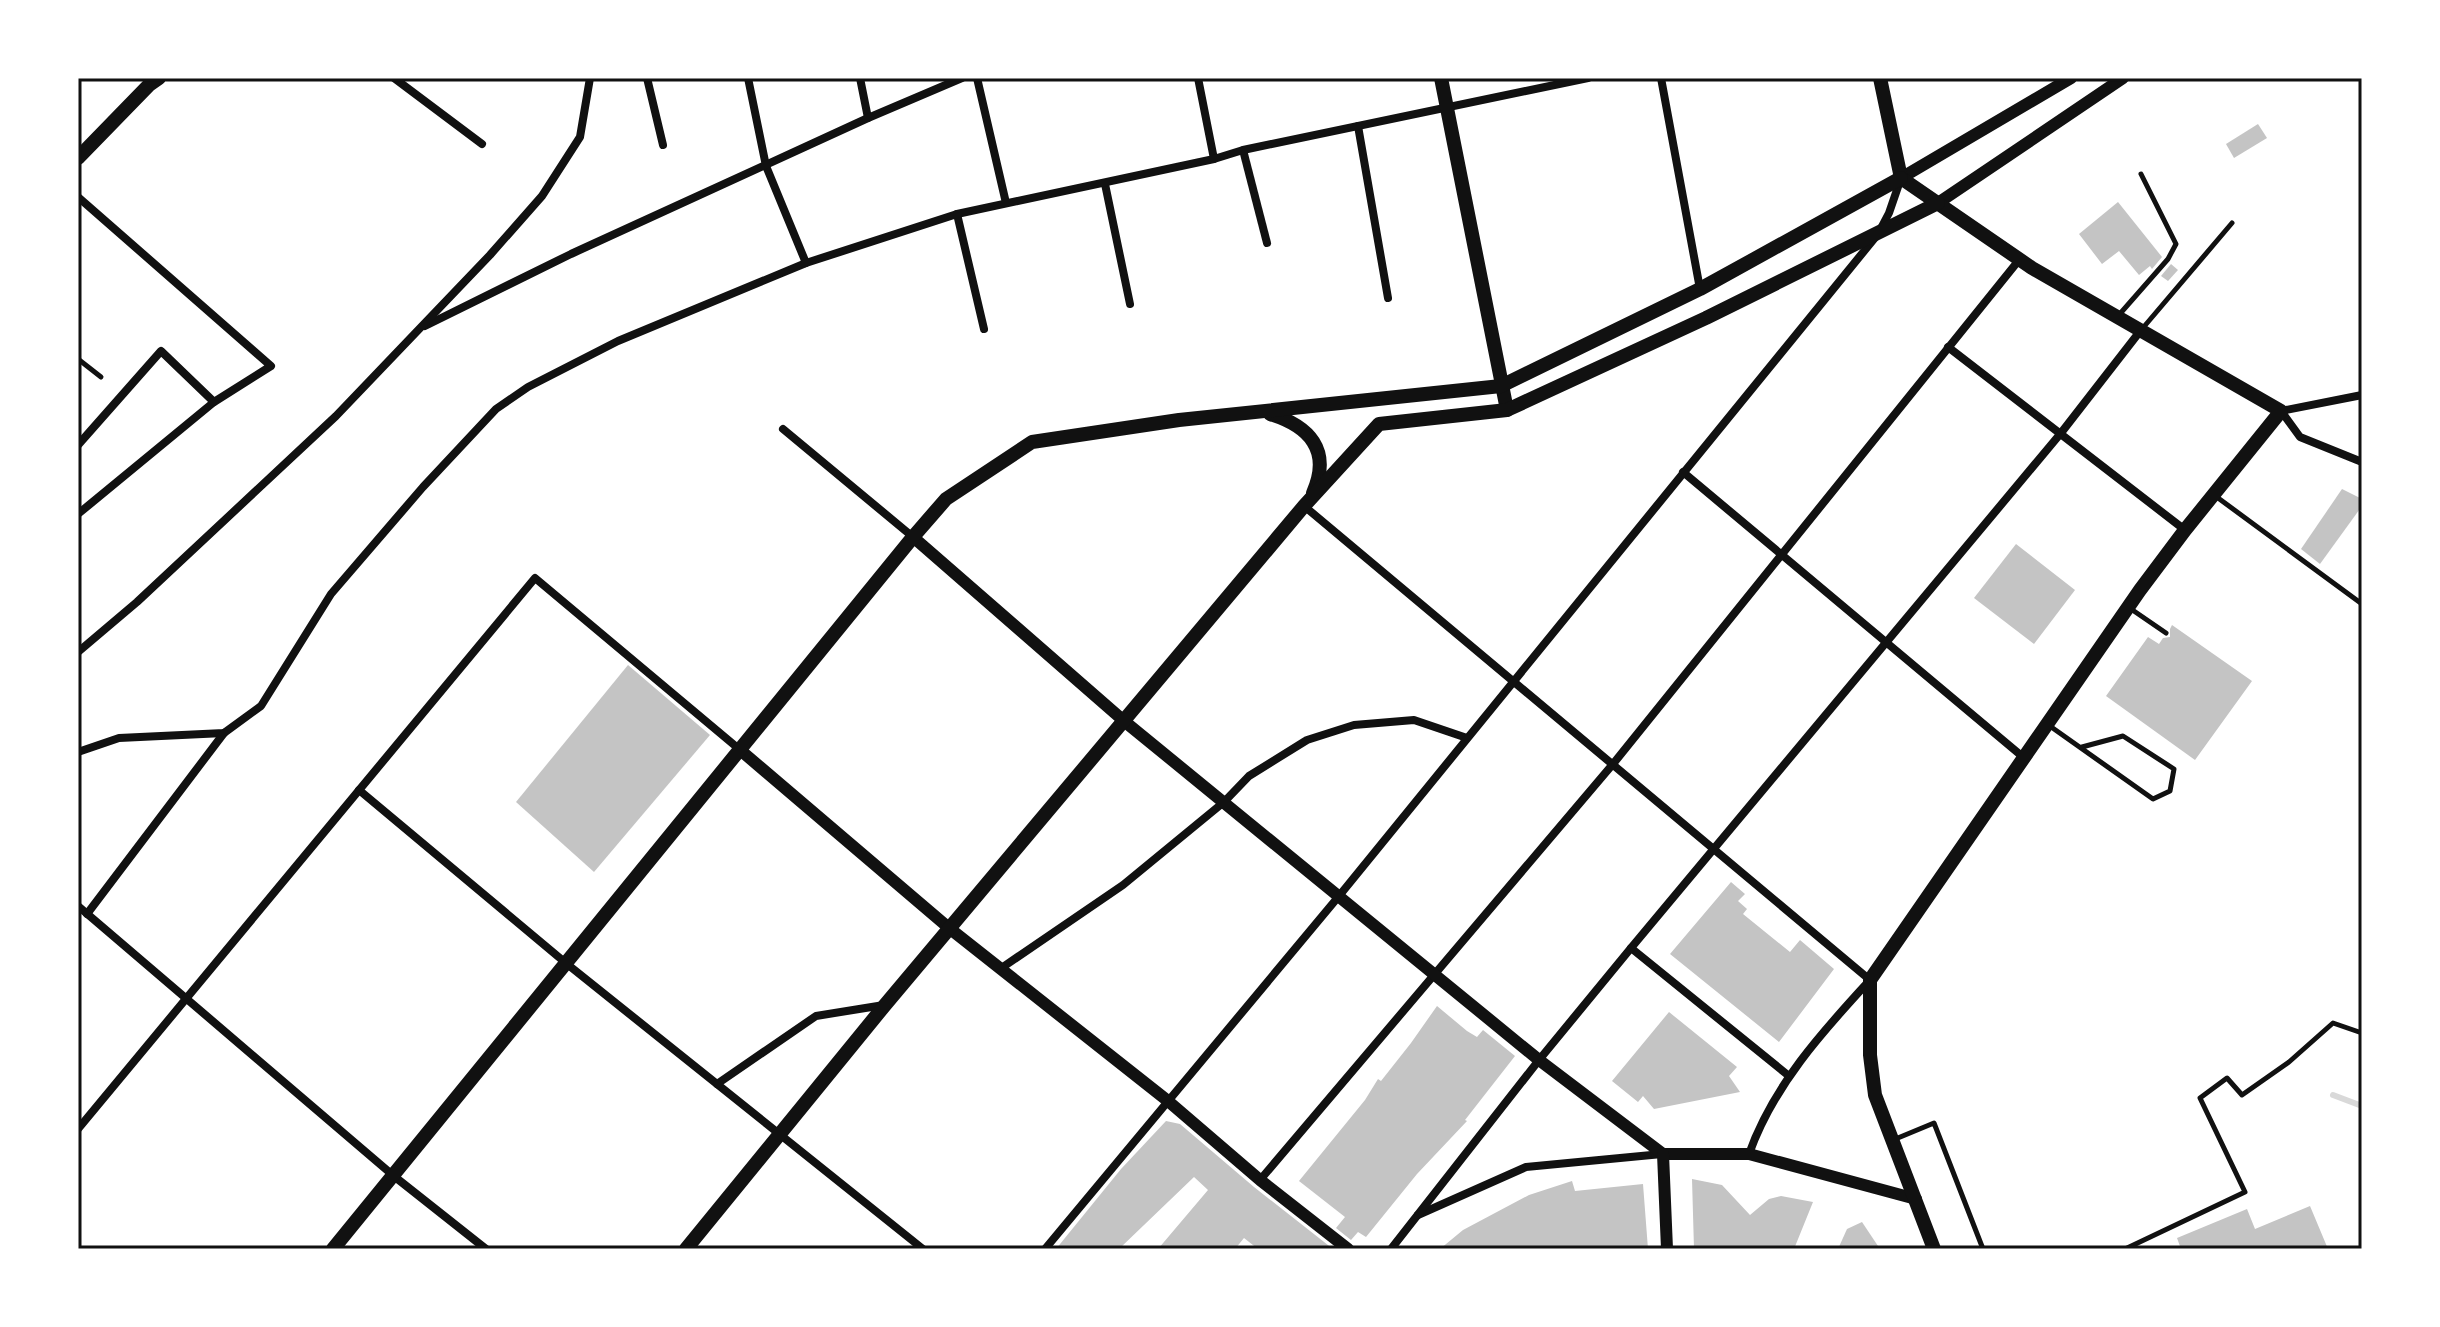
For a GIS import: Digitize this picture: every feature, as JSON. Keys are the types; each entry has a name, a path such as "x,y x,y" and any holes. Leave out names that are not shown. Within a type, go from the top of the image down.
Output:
{"main road":[{"path":"78,158 159,78"},
{"path":"1441,78 1507,410"},
{"path":"1880,78 1901,178 2019,260 2281,411 2185,530 2128,607 1870,984 1870,1055 1875,1095 1934,1249"},
{"path":"333,1249 395,1177 739,749 946,499 1032,442 1252,412 1501,386 1700,289 1901,178"},
{"path":"686,1249 949,928 1304,506 1379,424 1507,410 1706,318 1938,203"},
{"path":"1252,412 1285,419 1313,438 1320,466 1313,494 1304,506"}],"street":[{"path":"394,78 482,144"},
{"path":"78,652 137,602 324,427 542,196 580,137 590,78"},
{"path":"647,78 663,145"},
{"path":"748,78 766,166 806,263"},
{"path":"860,78 868,118"},
{"path":"418,330 531,273 962,78"},
{"path":"977,78 1006,203"},
{"path":"1198,78 1214,159"},
{"path":"87,914 224,733 261,706 331,594 423,487 496,409 528,387 618,341 806,263 957,214 1588,78"},
{"path":"1661,78 1700,289"},
{"path":"1045,1249 1339,896 1878,234 1901,178 2071,78"},
{"path":"1938,203 2123,78"},
{"path":"1358,126 1388,298"},
{"path":"1243,150 1267,243"},
{"path":"1105,184 1130,304"},
{"path":"78,197 271,366 214,402 78,514"},
{"path":"957,214 984,329"},
{"path":"1260,1180 1613,764 2019,260"},
{"path":"1391,1249 1539,1060 2061,433 2141,330"},
{"path":"1948,347 2185,530"},
{"path":"78,445 161,351 214,402"},
{"path":"2362,395 2281,411 2300,437 2362,462"},
{"path":"783,429 913,537 1124,721 1539,1060 1663,1154"},
{"path":"1683,472 2023,757"},
{"path":"1304,506 1870,984 1824,1030 1789,1076 1759,1125 1749,1154"},
{"path":"78,1129 535,578 949,928 1168,1101 1260,1180 1348,1249"},
{"path":"1000,969 1123,885 1224,802 1249,776 1307,740 1354,725 1414,720 1467,738"},
{"path":"78,752 119,738 224,733"},
{"path":"359,790 567,964 923,1249"},
{"path":"78,906 395,1177 486,1249"},
{"path":"1631,948 1789,1076"},
{"path":"717,1084 816,1016 885,1005"},
{"path":"1663,1154 1667,1249"},
{"path":"1417,1215 1526,1167 1663,1154 1749,1154 1916,1199"}],"lane":[{"path":"2117,317 2168,259 2176,244 2141,174"},
{"path":"2141,330 2232,223"},
{"path":"78,359 101,377"},
{"path":"2214,494 2362,604"},
{"path":"2128,607 2166,633"},
{"path":"2047,723 2153,799 2170,791 2174,769 2123,736 2082,747"},
{"path":"2125,1249 2245,1192 2200,1098 2227,1078 2242,1095 2289,1062 2333,1023 2362,1033"},
{"path":"1892,1140 1934,1123 1983,1249"}],"building":[{"path":"2258,124 2267,138 2234,158 2226,144"},
{"path":"2118,202 2162,257 2152,269 2150,266 2139,275 2119,251 2102,264 2079,234"},
{"path":"2171,264 2178,270 2168,281 2161,276"},
{"path":"2342,489 2362,499 2362,506 2320,564 2301,549"},
{"path":"2016,544 2075,590 2034,644 1974,598"},
{"path":"2172,625 2252,681 2195,760 2106,696 2148,637 2159,644 2163,638 2170,637"},
{"path":"628,665 710,735 594,872 516,802"},
{"path":"1731,882 1745,894 1738,901 1747,909 1743,914 1790,952 1800,940 1834,969 1779,1042 1670,954"},
{"path":"1437,1006 1467,1031 1477,1037 1483,1030 1515,1056 1467,1121 1417,1174 1366,1237 1358,1232 1351,1240 1336,1228 1345,1217 1299,1181 1365,1100 1378,1079 1381,1081 1411,1043"},
{"path":"1669,1012 1737,1067 1729,1076 1740,1092 1654,1109 1643,1096 1638,1102 1612,1081"},
{"path":"1166,1121 1180,1124 1333,1249 1258,1249 1244,1238 1235,1249 1158,1249 1208,1190 1194,1177 1119,1249 1056,1249 1121,1169"},
{"path":"1692,1179 1722,1185 1750,1215 1769,1199 1781,1196 1813,1202 1794,1249 1694,1249"},
{"path":"1572,1181 1575,1191 1643,1184 1648,1249 1440,1249 1463,1230 1529,1195"},
{"path":"2310,1206 2328,1249 2181,1249 2177,1238 2247,1209 2255,1229"},
{"path":"1862,1222 1880,1249 1838,1249 1847,1229"}],"waterway":[{"path":"2333,1095 2362,1106"}]}
